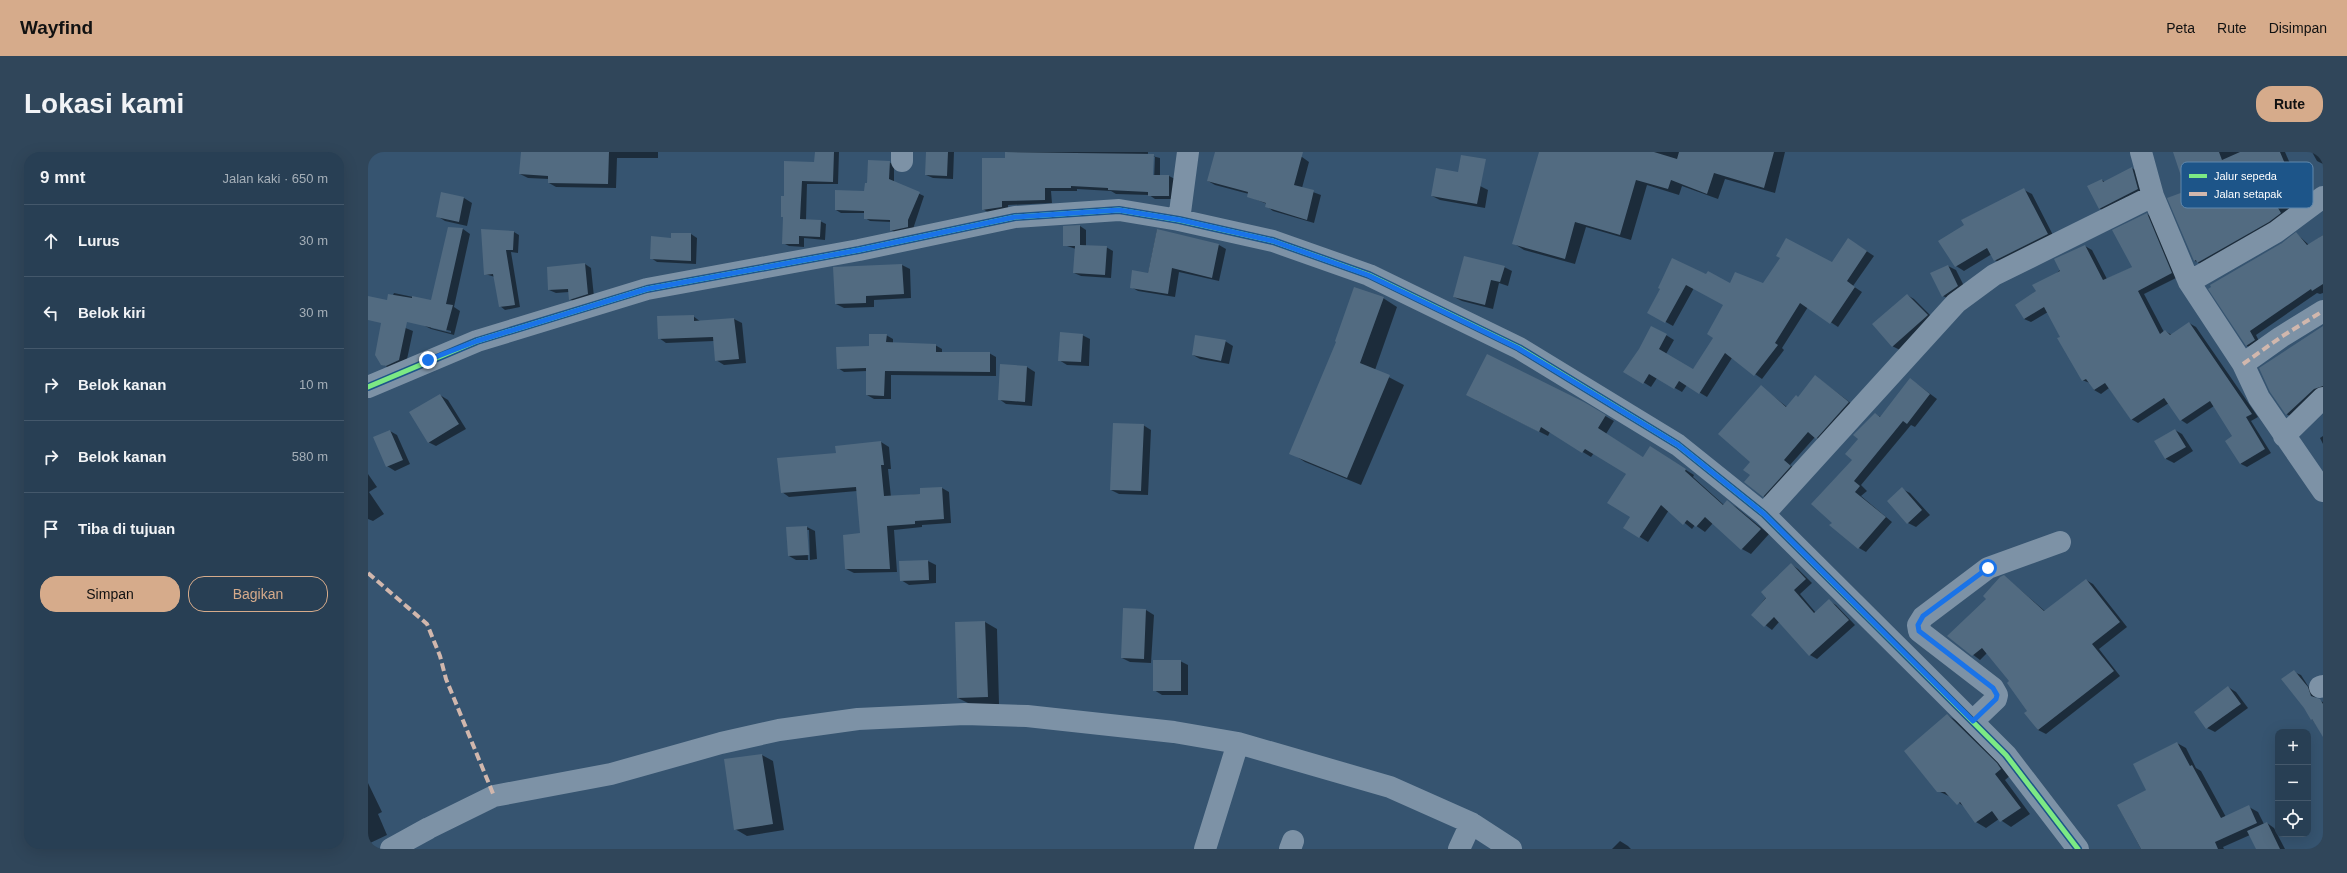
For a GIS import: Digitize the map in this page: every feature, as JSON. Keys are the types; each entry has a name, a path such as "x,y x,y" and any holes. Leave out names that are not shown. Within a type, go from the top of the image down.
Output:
{"street":[{"path":"1180,220 1188,152"},
{"path":"2141,152 2153,196 2189,282 2243,364 2259,398 2323,491"},
{"path":"1764,514 1956,303 1994,275 2153,196"},
{"path":"2313,204 2323,197"},
{"path":"2189,282 2276,232 2308,208"},
{"path":"368,387 477,341 647,289 859,250 1015,217 1119,210 1180,220 1273,241 1368,275 1518,348 1678,445 1764,514 1973,721 2006,755 2078,849"},
{"path":"2243,364 2281,337 2323,311"},
{"path":"2284,436 2323,398"},
{"path":"1973,721 1996,699 1997,695 1993,688 1919,631 1918,625 1923,616 1988,568 2060,542"},
{"path":"391,849 429,828 494,796 611,774 721,743 779,730 858,719 958,714 1027,716 1174,732 1238,743 1390,787 1471,823 1511,849"},
{"path":"1205,849 1238,743"},
{"path":"1459,849 1471,823"}],"building":[{"path":"521,152 609,152 608,184 548,183 548,176 519,174"},
{"path":"815,152 834,152 833,182 802,181 800,219 821,220 820,237 799,236 799,244 782,244 783,217 781,217 781,196 784,196 784,161 814,162"},
{"path":"926,152 948,152 947,176 925,175"},
{"path":"1005,152 1154,154 1153,175 1169,175 1169,196 1148,196 1148,192 1071,186 1071,188 1045,188 1045,200 1002,201 1002,207 982,210 982,158 1005,158"},
{"path":"1215,152 1303,152 1294,185 1314,190 1307,220 1265,207 1266,203 1247,197 1248,192 1207,181"},
{"path":"1539,152 1654,152 1677,159 1679,152 1774,152 1764,188 1714,173 1707,194 1671,180 1668,189 1636,180 1620,235 1575,222 1565,259 1512,244"},
{"path":"2173,152 2219,152 2222,160 2240,152 2280,152 2284,162 2181,162 2181,176"},
{"path":"1461,155 1486,159 1477,204 1431,196 1436,168 1458,172"},
{"path":"868,160 890,161 889,179 920,192 908,220 908,227 890,231 890,220 864,219 864,211 835,210 835,190 864,191 865,183 867,183"},
{"path":"2132,167 2138,189 2099,209 2087,186 2102,179 2103,182"},
{"path":"2024,188 2048,234 1994,261 1987,248 1955,267 1938,241 1964,225 1961,220"},
{"path":"441,192 464,197 459,222 436,217"},
{"path":"2181,193 2181,208 2278,208 2281,213 2269,222 2197,263 2196,260 2194,261 2167,198"},
{"path":"2147,213 2172,273 2138,291 2160,334 2165,330 2170,335 2189,322 2252,414 2246,417 2265,449 2240,464 2225,441 2232,436 2210,401 2180,421 2164,398 2131,420 2105,383 2094,390 2086,379 2082,381 2057,338 2060,337 2044,307 2024,319 2015,305 2036,291 2032,285 2060,271 2054,259 2085,245 2103,280 2132,267 2112,230"},
{"path":"1080,225 1080,245 1107,246 1105,275 1073,273 1075,246 1063,246 1063,226"},
{"path":"448,227 463,228 446,304 453,305 446,331 407,322 399,360 386,366 381,365 375,355 381,323 368,320 368,296 387,300 388,294 412,298 412,296 431,300"},
{"path":"481,229 514,231 513,250 506,250 515,305 499,307 493,274 484,275"},
{"path":"1157,229 1219,244 1212,278 1172,268 1168,294 1130,288 1132,270 1148,273"},
{"path":"2296,232 2307,245 2323,235 2323,284 2312,291 2311,289 2250,331 2255,340 2246,346 2208,289 2211,287 2210,285 2282,243"},
{"path":"671,233 691,233 691,261 650,259 651,236 671,238"},
{"path":"1786,238 1832,262 1848,238 1867,251 1847,281 1855,287 1830,324 1800,303 1775,343 1778,345 1754,376 1725,353 1699,394 1679,381 1674,389 1649,374 1643,384 1623,372 1639,349 1651,326 1667,334 1659,349 1693,369 1713,338 1707,334 1723,305 1686,285 1665,323 1647,313 1660,289 1658,288 1672,258 1706,274 1708,271 1730,283 1735,272 1763,283 1780,258 1776,256"},
{"path":"1464,256 1505,266 1500,282 1491,280 1485,305 1453,297"},
{"path":"585,263 588,294 569,300 568,289 548,290 547,267"},
{"path":"902,264 904,294 866,296 866,303 835,304 833,267"},
{"path":"1948,265 1958,286 1942,297 1930,273"},
{"path":"1354,287 1384,297 1360,363 1390,375 1347,478 1289,454 1336,342 1335,341"},
{"path":"1907,294 1928,315 1892,347 1872,324"},
{"path":"694,315 694,321 734,318 739,359 715,361 713,337 658,339 657,316"},
{"path":"2323,326 2323,386 2314,389 2286,415 2270,392 2259,368"},
{"path":"1060,332 1083,334 1081,362 1058,361"},
{"path":"869,334 887,334 886,342 936,344 936,352 990,352 990,372 885,371 884,396 866,395 866,368 837,369 836,347 869,346"},
{"path":"1195,335 1226,340 1221,361 1192,355"},
{"path":"1487,354 1584,402 1606,415 1598,428 1643,457 1650,446 1686,469 1685,471 1723,505 1727,500 1761,529 1741,550 1705,517 1696,527 1687,520 1683,525 1661,505 1639,538 1623,528 1630,517 1607,503 1626,474 1585,449 1582,453 1541,427 1539,432 1466,395"},
{"path":"1000,364 1027,366 1025,402 998,400"},
{"path":"1815,375 1849,402 1816,439 1808,432 1784,460 1791,466 1763,497 1744,482 1750,475 1743,470 1750,462 1718,434 1761,385 1786,407 1796,395 1798,397"},
{"path":"1910,378 1930,394 1907,424 1903,421 1854,481 1860,486 1855,492 1886,517 1858,549 1829,525 1832,523 1811,504 1852,460 1845,454 1858,439 1853,435 1875,413 1880,417"},
{"path":"440,394 459,424 428,443 409,412"},
{"path":"1113,423 1144,424 1141,491 1110,490"},
{"path":"2175,429 2186,447 2165,459 2154,441"},
{"path":"390,430 403,460 386,467 373,437"},
{"path":"881,441 884,465 881,465 884,496 920,494 920,488 942,487 944,519 915,521 915,524 887,526 890,569 845,569 843,535 860,533 856,487 781,493 777,458 836,453 835,446"},
{"path":"1902,487 1922,510 1907,524 1887,501"},
{"path":"807,526 809,555 788,556 786,527"},
{"path":"928,560 929,580 900,581 899,561"},
{"path":"1791,563 1806,579 1794,590 1814,613 1829,599 1849,620 1809,656 1774,617 1764,627 1751,615 1766,598 1761,592"},
{"path":"2004,575 2044,611 2086,579 2120,622 2092,644 2114,671 2038,730 2024,713 2027,711 2007,683 2009,681 1982,648 1972,656 1947,636 1986,599 1983,596 2000,577"},
{"path":"1123,608 1146,609 1144,659 1121,658"},
{"path":"985,621 988,697 957,698 955,622"},
{"path":"1153,660 1181,660 1181,691 1153,691"},
{"path":"2294,670 2308,687 2311,696 2320,699 2323,704 2323,737 2312,719 2311,720 2304,708 2281,679"},
{"path":"2228,686 2241,704 2206,729 2194,712"},
{"path":"1947,714 1997,763 2001,769 1995,774 2021,808 2000,822 1992,811 1975,823 1960,802 1957,805 1945,792 1937,792 1904,751"},
{"path":"2177,742 2190,766 2192,765 2221,818 2249,805 2257,823 2215,842 2218,849 2141,849 2117,805 2146,790 2133,764"},
{"path":"762,754 773,824 734,830 724,759"},
{"path":"2267,822 2280,849 2256,849 2247,831"}],"marked path":[{"path":"2243,364 2281,337 2323,311"},
{"path":"368,573 427,624 440,656 446,679 494,796"}],"cycle path":[{"path":"368,387 477,341 647,289 859,250 1015,217 1119,210 1179,220 1273,241 1369,275 1519,348 1678,445 1764,514 2006,755 2078,849"}],"route":[{"path":"428,360 477,341 647,289 859,250 1015,217 1119,210 1180,220 1273,241 1368,275 1518,348 1678,445 1764,514 1973,721 1996,699 1997,695 1993,688 1919,631 1918,625 1923,616 1988,568"}]}
